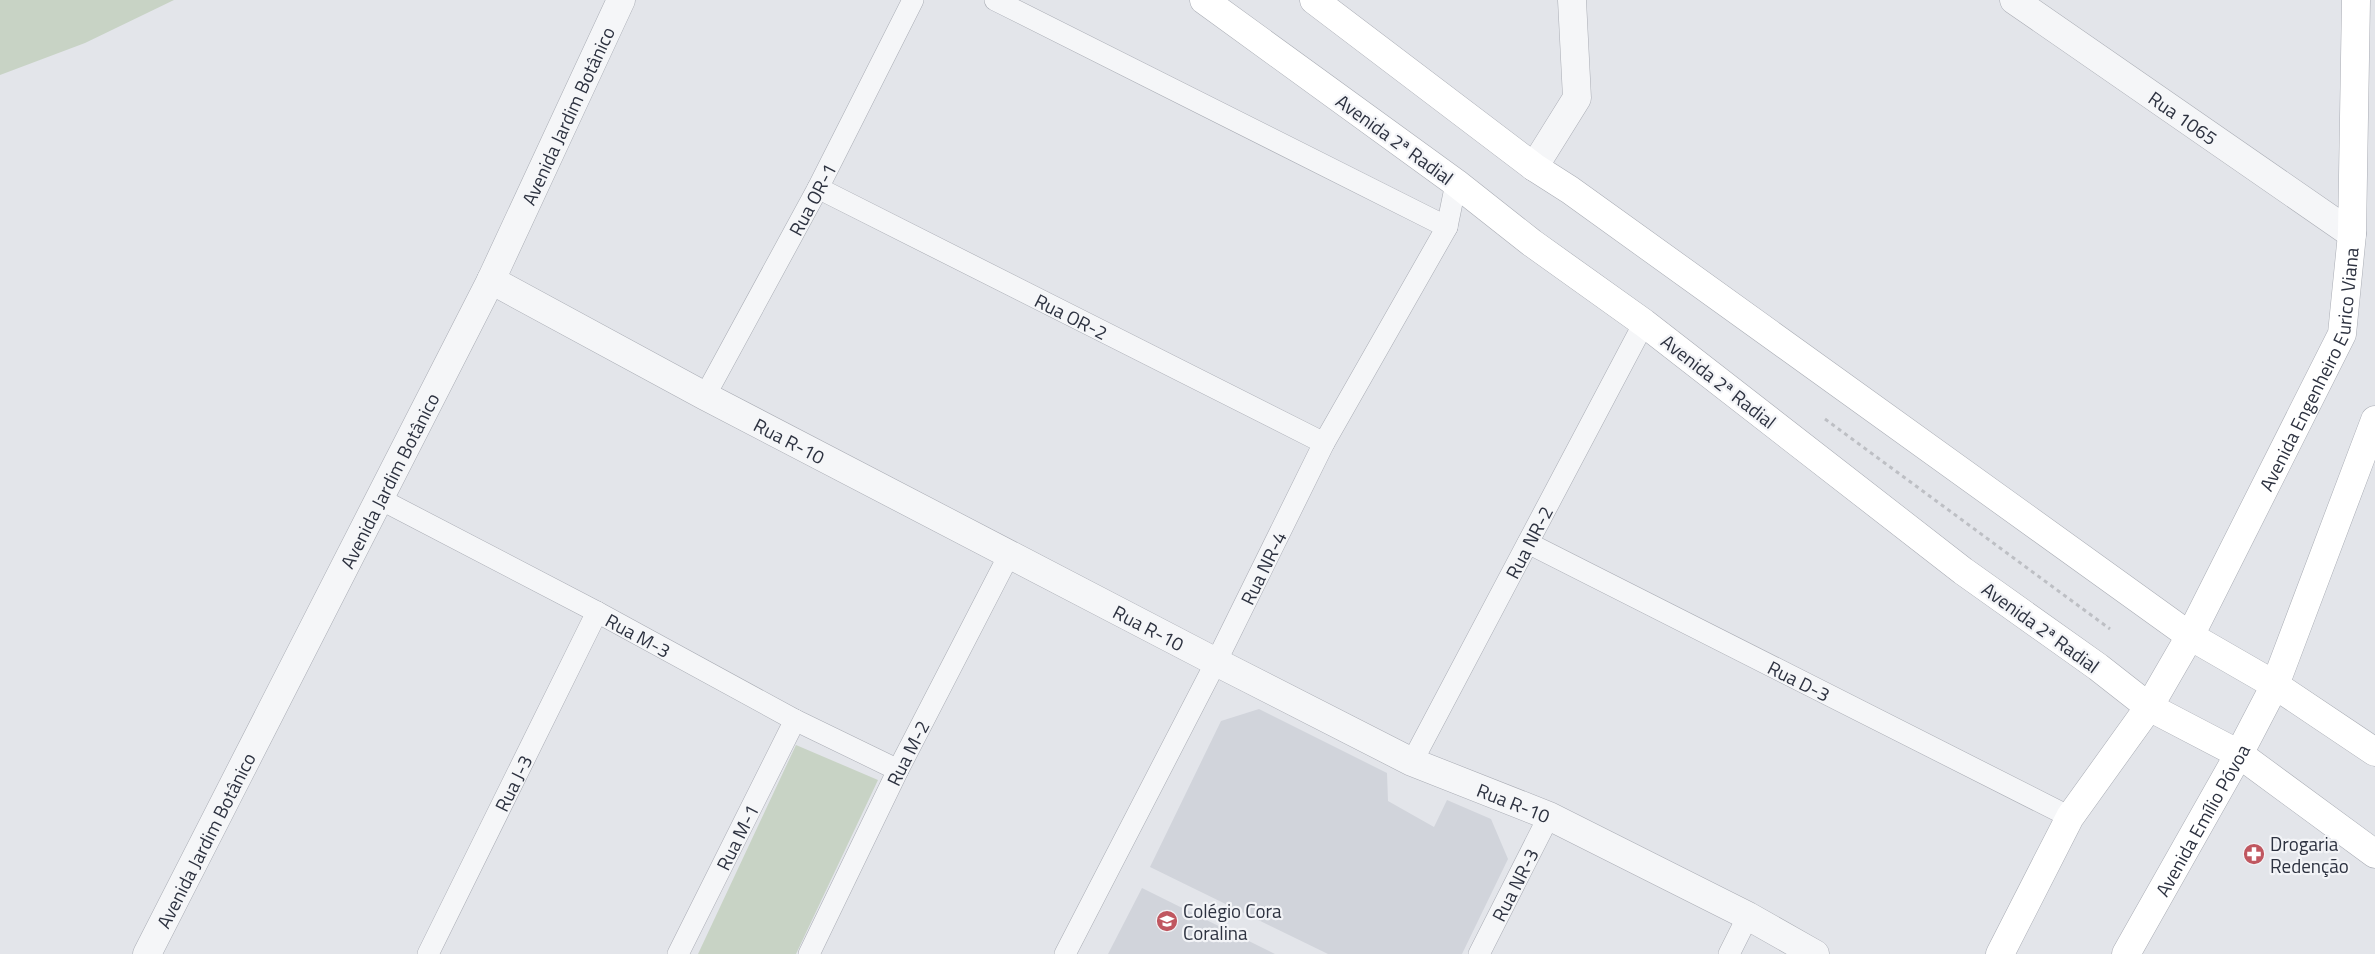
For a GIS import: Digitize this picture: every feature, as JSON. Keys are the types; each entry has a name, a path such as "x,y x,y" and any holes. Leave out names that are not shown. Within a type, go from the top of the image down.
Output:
{"main road":[{"name":"Avenida 2ª Radial","path":"1204,0 1456,183 1532,243 1644,322 1963,570 2098,667 2149,707 2239,754 2375,854"},
{"path":"1314,0 1534,167 1578,195 2190,636 2275,685 2375,752"},
{"name":"Avenida Engenheiro Eurico Viana","path":"2149,707 2190,636 2342,334 2352,234 2356,0"},
{"path":"2275,685 2375,420"},
{"name":"Avenida Emílio Póvoa","path":"2126,954 2239,754 2275,685"},
{"path":"2000,954 2070,817 2149,707"}],"street":[{"name":"Avenida Jardim Botânico","path":"147,954 491,280 621,0"},
{"path":"1534,167 1576,98 1572,0"},
{"name":"Rua 1065","path":"2014,0 2352,234"},
{"name":"Rua R-10","path":"491,280 705,396 1412,762 1549,816 1748,916 1815,954"}],"lane":[{"name":"Rua OR-1","path":"705,396 818,188 913,0"},
{"path":"995,0 1447,226"},
{"name":"Rua NR-4","path":"1064,954 1216,662 1324,443 1447,226 1456,183"},
{"name":"Rua OR-2","path":"818,188 1324,443"},
{"name":"Rua NR-2","path":"1412,762 1644,322"},
{"name":"Rua M-3","path":"380,499 598,612 795,720 898,770"},
{"name":"Rua D-3","path":"1528,543 2070,817"},
{"name":"Rua M-2","path":"809,954 898,770 1009,555"},
{"name":"Rua J-3","path":"428,954 598,612"},
{"name":"Rua M-1","path":"678,954 795,720"},
{"name":"Rua NR-3","path":"1479,954 1549,816"},
{"path":"1729,954 1748,916"}],"shaded area":[{"path":"1259,709 1387,773 1388,801 1434,827 1447,800 1491,819 1508,859 1462,954 1328,954 1150,867 1221,721"},
{"name":"Colégio Cora Coralina","path":"1142,888 1275,954 1108,954"}],"green space":[{"path":"0,0 174,0 85,43 0,75"},
{"path":"796,745 878,780 796,954 698,954"}],"place":[{"name":"Drogaria Redenção","path":"2254,854"},
{"name":"Colégio Cora Coralina","path":"1167,921"}]}
